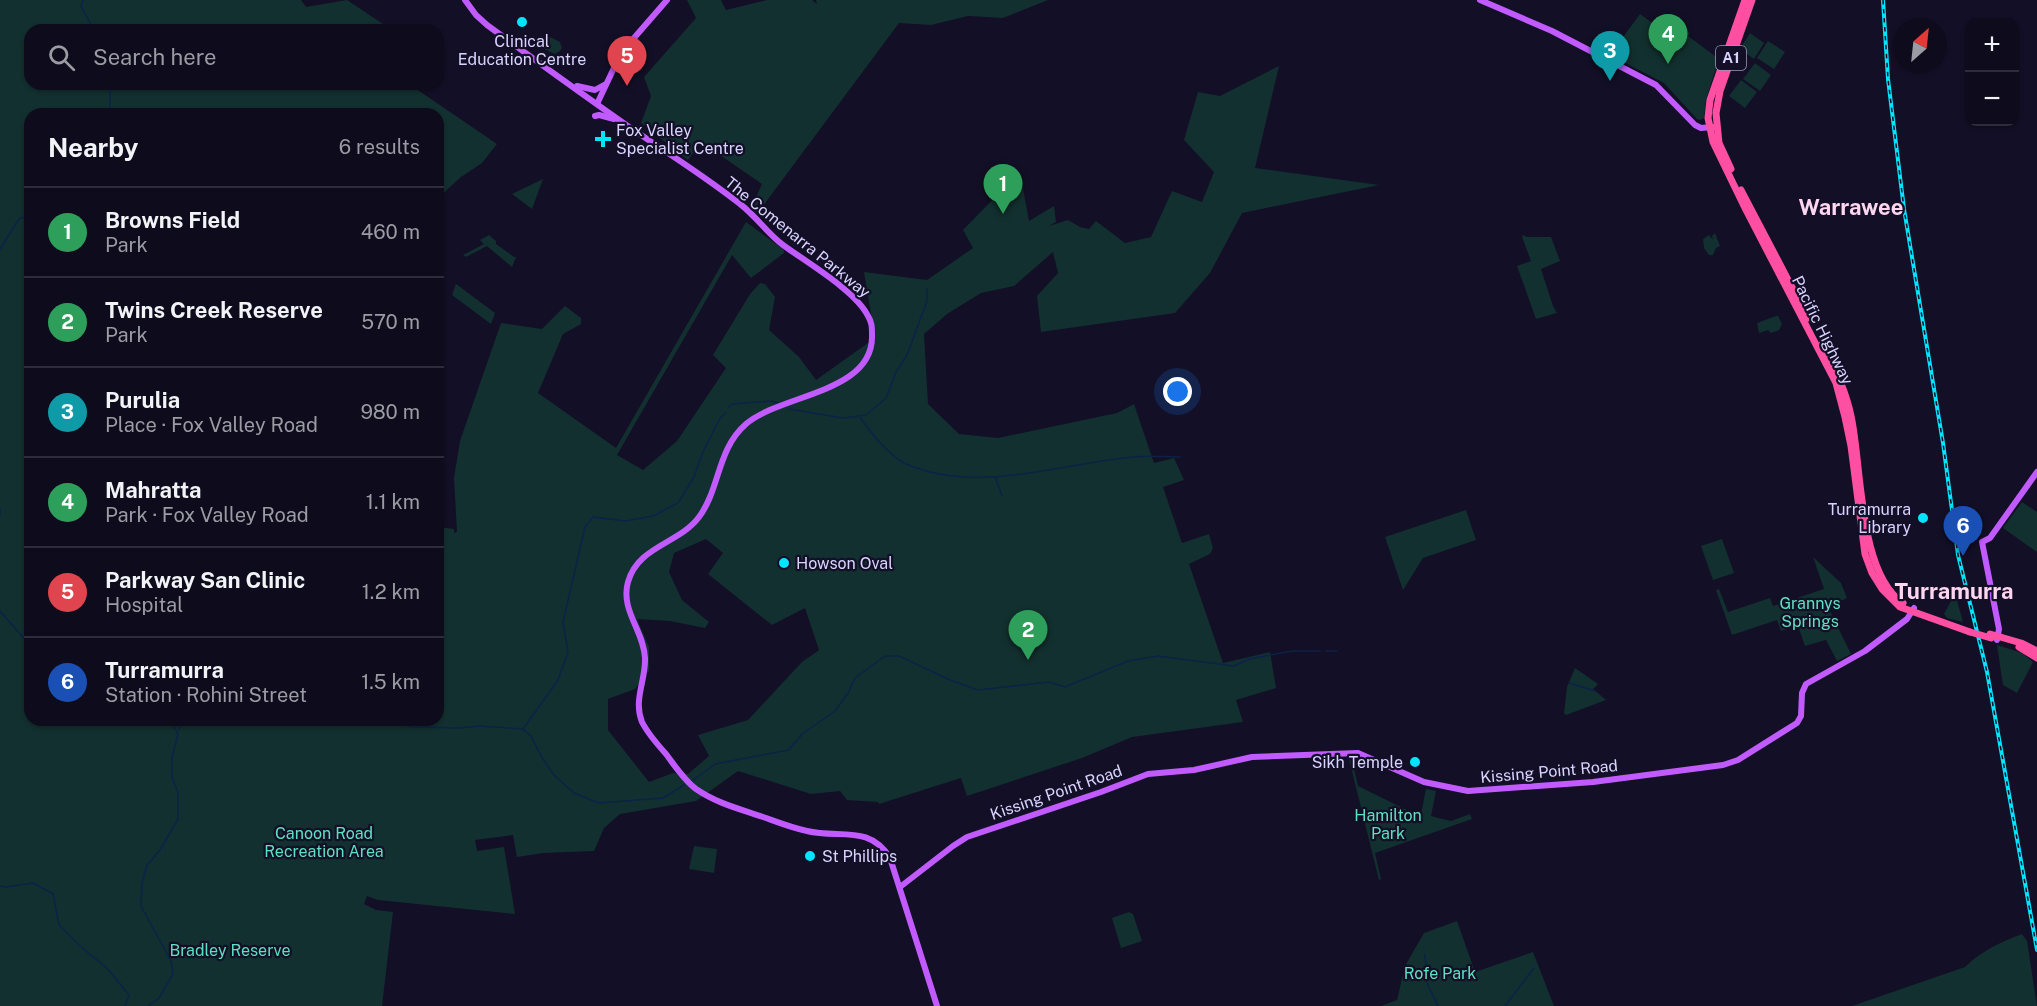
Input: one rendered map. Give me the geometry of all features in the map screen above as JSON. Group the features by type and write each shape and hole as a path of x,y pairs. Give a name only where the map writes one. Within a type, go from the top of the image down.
{"highway":[{"name":"Pacific Highway","path":"1745,0 1710,100 1717,151 1836,383 1851,446 1862,535 1868,564 1887,596 1897,605 1970,630 2021,643 2037,651"},
{"name":"Pacific Highway","path":"1713,127 1720,91 1752,0"},
{"name":"Pacific Highway","path":"1994,637 2026,650 2037,658"}],"main road":[{"name":"The Comenarra Parkway","path":"465,0 487,25 740,203 772,236 855,298 862,305 872,323 872,341 865,363 850,378 766,411 745,425 729,444 707,504 699,518 683,532 644,556 632,571 626,588 626,601 645,653 639,697 640,717 649,734 694,788 720,802 805,831 823,834 856,834 871,839 883,849 890,858 900,887 937,1006"},
{"path":"597,104 621,53 667,0"},
{"path":"1480,0 1552,32 1656,85 1695,125 1713,127"},
{"path":"567,82 590,90 598,90 604,85"},
{"path":"595,116 608,117 631,128"},
{"path":"1994,637 2000,629 1982,542 1990,538 2037,471"},
{"name":"Kissing Point Road","path":"900,887 967,837 1148,774 1194,770 1252,757 1358,753 1424,782 1468,791 1610,781 1731,763 1797,723 1801,716 1802,693 1810,681 1855,658 1903,622 1913,610"}],"green space":[{"path":"0,0 301,0 306,7 347,0 383,24 24,24 24,90 418,90 497,144 482,163 461,177 444,193 444,108 24,108 24,726 444,726 444,528 454,529 454,533 457,532 454,478 460,441 501,323 542,329 565,306 581,318 581,324 563,334 538,393 616,448 746,222 784,250 784,253 751,278 732,255 617,455 643,470 677,441 726,368 713,355 750,294 760,283 765,284 775,297 769,330 799,357 816,380 875,338 864,272 927,280 973,248 963,230 998,194 1008,180 1013,183 1021,178 1029,221 1054,206 1056,222 1049,226 1068,220 1089,229 1096,221 1125,243 1151,237 1172,191 1202,202 1214,172 1184,140 1198,92 1220,96 1279,66 1255,168 1379,185 1242,213 1210,273 1175,313 1041,332 1037,296 1058,273 1053,252 1014,286 981,293 947,314 924,334 928,404 959,434 998,438 1117,413 1134,404 1154,463 1174,458 1184,480 1163,487 1182,543 1209,534 1213,548 1210,554 1189,564 1223,663 1270,652 1276,688 1236,700 1243,722 1132,737 1082,758 967,796 961,778 879,804 878,802 847,800 840,791 811,794 738,771 696,801 620,814 604,828 594,851 543,853 517,857 513,835 475,840 477,851 504,847 515,914 378,900 367,896 364,904 376,910 393,912 382,1006 0,1006","holes":["706,539 723,553 708,574 772,625 805,608 819,650 802,662 748,720 698,735 709,756 688,774 673,773 649,782 608,730 608,699 635,689 649,671 649,647 637,619 670,621 705,628 709,622 682,600 669,572 674,553"]},
{"path":"687,0 721,0 726,10 767,0 812,0 817,4 816,0 1048,0 1003,18 968,16 931,25 899,23 760,210 750,203 754,202 762,184 701,142 688,160 641,123 651,96 644,77 696,18"},
{"path":"1640,14 1674,39 1683,27 1690,33 1688,36 1719,59 1706,99 1704,118 1697,119 1664,83 1610,55"},
{"path":"1750,33 1764,43 1754,59 1740,49"},
{"path":"543,36 560,42 562,48 560,51 555,54 542,48 539,41"},
{"path":"1768,41 1785,52 1774,69 1757,58"},
{"path":"1755,63 1771,75 1760,91 1743,79"},
{"path":"1741,80 1757,92 1745,108 1729,96"},
{"path":"543,179 532,209 512,194"},
{"path":"1715,233 1720,246 1716,248 1713,255 1709,255 1704,248 1703,239 1709,235 1713,240 1712,236"},
{"path":"489,235 496,241 496,244 516,257 512,267 487,246 466,257 463,255 484,244 480,240"},
{"path":"1523,235 1551,237 1560,261 1541,269 1557,313 1536,319 1517,266 1531,261"},
{"path":"456,284 495,313 491,324 452,295"},
{"path":"1776,316 1782,324 1779,330 1759,333 1757,323"},
{"path":"2022,502 2037,512 2037,552 2003,528"},
{"path":"1466,510 1476,540 1423,558 1403,590 1385,537"},
{"path":"1722,539 1734,573 1713,580 1701,546"},
{"name":"Grannys Springs","path":"1813,557 1841,583 1847,598 1828,607 1851,654 1837,661 1826,640 1805,646 1798,626 1781,631 1777,620 1732,635 1716,590 1719,589 1728,612 1770,598 1773,606 1824,589"},
{"path":"1956,597 1963,622 1947,618 1944,614"},
{"path":"1997,645 2022,653 2033,662 2017,693 2003,685"},
{"path":"1575,668 1598,684 1593,689 1606,700 1566,715 1564,713 1567,687"},
{"name":"Hamilton Park","path":"1349,759 1352,760 1358,786 1413,813 1421,814 1426,789 1436,791 1431,816 1451,821 1470,814 1472,819 1375,853 1381,879 1379,880"},
{"path":"694,846 717,849 714,873 689,869"},
{"path":"1129,912 1133,914 1142,941 1121,948 1112,918"},
{"name":"Rofe Park","path":"1457,921 1475,972 1533,952 1554,1006 1381,1006 1397,1000 1405,966 1424,933"},
{"path":"2022,934 2027,941 2037,1006 1852,1006 1965,967 1978,956"}],"waterway":[{"path":"83,0 81,6 91,24"},
{"path":"110,90 110,108"},
{"path":"0,249 19,219 24,217"},
{"path":"789,409 843,418 866,415 886,398 896,372 907,355 927,301 927,288"},
{"path":"729,407 732,404 771,401 779,403"},
{"path":"523,729 558,680 568,652 563,622 585,527 593,517 626,521 653,516 678,503 694,477 703,452 725,413"},
{"path":"860,417 880,442 904,463 932,472 960,477 1019,475 1140,456 1180,457"},
{"path":"995,477 1002,496"},
{"path":"0,509 0,515"},
{"path":"0,611 24,638"},
{"path":"692,781 715,764 789,750 802,734 835,711 855,678 885,656 899,656 950,680 978,690 1049,682 1065,687 1128,661 1158,656 1234,666 1249,659 1292,651 1320,651"},
{"path":"1326,651 1337,651"},
{"path":"1569,683 1595,691"},
{"path":"148,1006 159,998 173,974 171,961 141,906 142,883 147,865 160,850 178,819 178,792 172,778 172,758 178,734 173,726"},
{"path":"178,730 182,726"},
{"path":"409,726 460,728 479,726 523,729 531,736 554,775 574,793 599,803 663,798 684,785"},
{"path":"0,886 33,883 53,894 59,925 108,969 129,995 125,1006"},
{"path":"1425,954 1427,983 1438,1006"},
{"path":"1505,1006 1534,968"}],"railway":[{"path":"1883,0 1888,79 1904,209 1943,443 1958,555 1987,672 2037,950"}],"place":[{"name":"Clinical Education Centre","path":"522,22"},
{"name":"Mahratta","path":"1668,64"},
{"name":"Purulia","path":"1610,81"},
{"name":"Parkway San Clinic","path":"627,86"},
{"name":"Fox Valley Specialist Centre","path":"603,139"},
{"name":"Browns Field","path":"1003,214"},
{"name":"Turramurra Library","path":"1923,518"},
{"name":"Turramurra","path":"1963,556"},
{"name":"Howson Oval","path":"784,563"},
{"name":"Twins Creek Reserve","path":"1028,660"},
{"name":"Sikh Temple","path":"1415,762"},
{"name":"St Phillips","path":"810,856"}],"district":[{"name":"Warrawee","path":"1851,207"},
{"name":"Turramurra","path":"1954,591"}],"park label":[{"name":"Canoon Road Recreation Area","path":"324,842"},
{"name":"Bradley Reserve","path":"230,950"}]}
